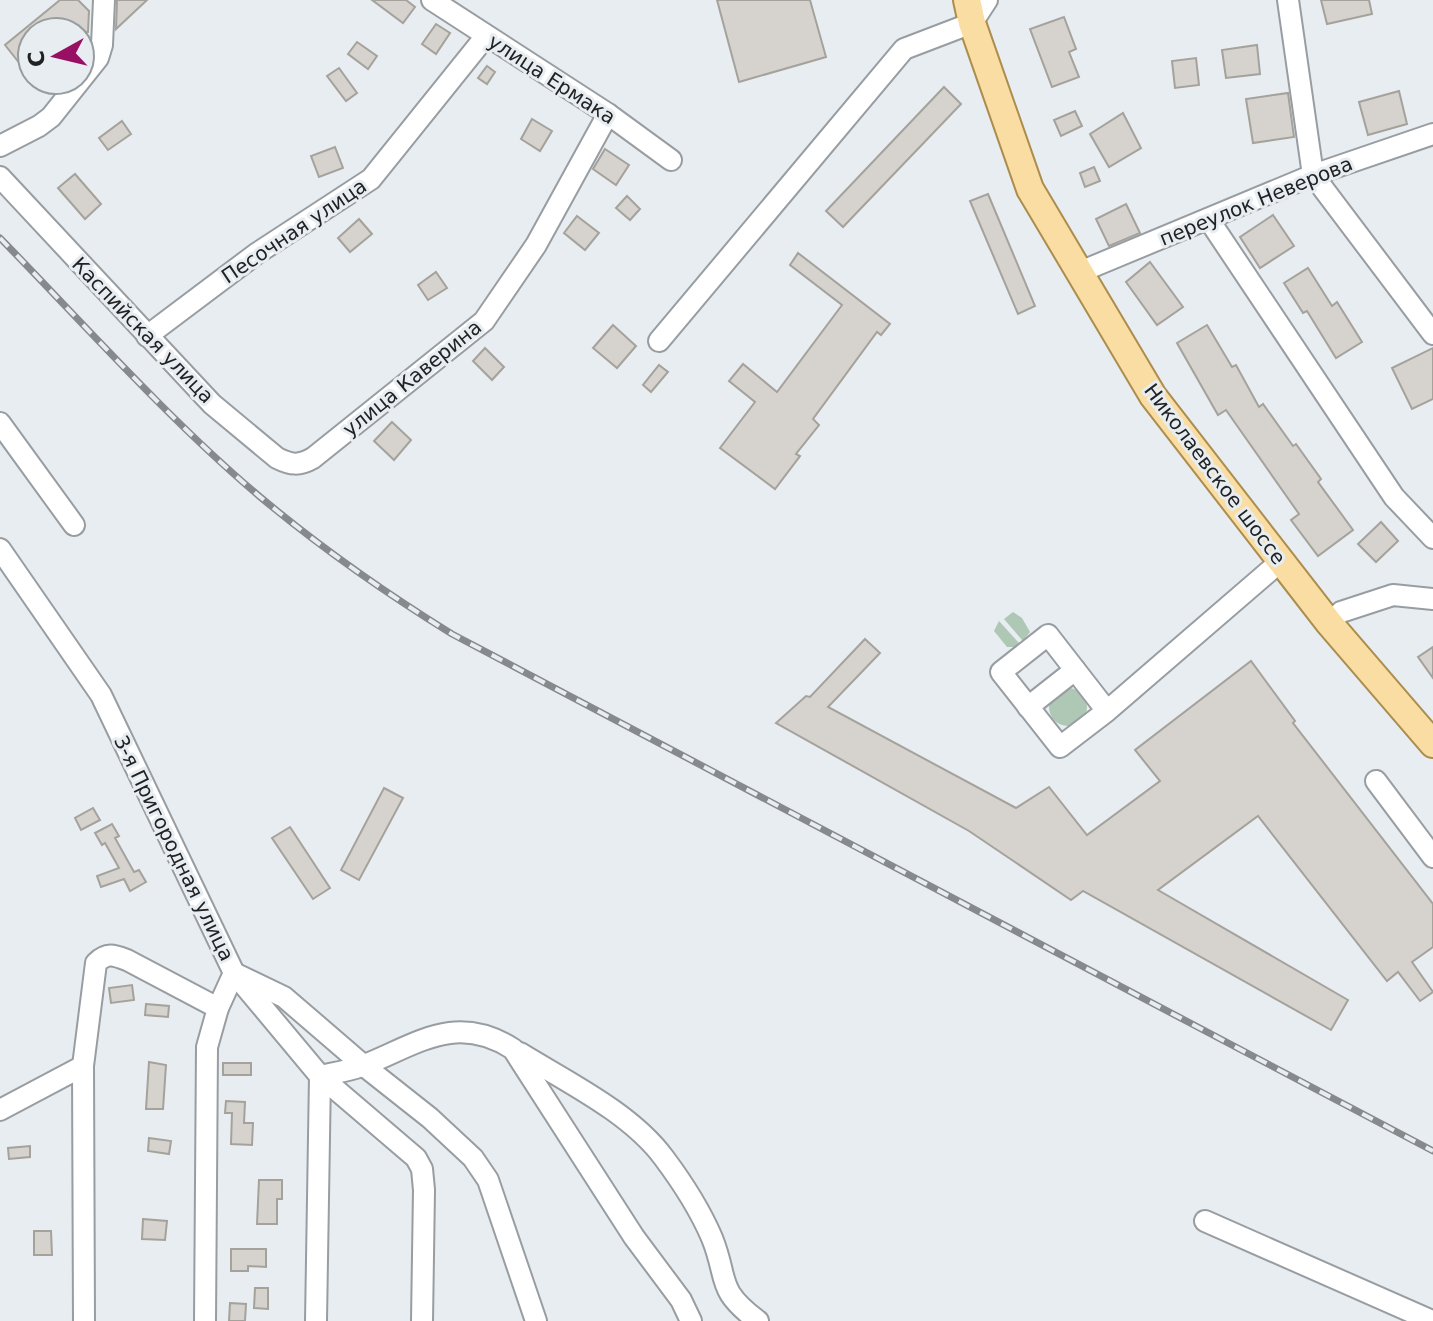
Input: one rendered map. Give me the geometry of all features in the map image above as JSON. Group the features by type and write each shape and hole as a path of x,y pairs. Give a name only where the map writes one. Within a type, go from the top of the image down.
{"main road":[{"name":"Николаевское шоссе","path":"970,12 1030,189 1153,396 1329,623 1433,744"}],"street":[{"path":"0,146 51,117 98,58 102,45 104,0"},
{"name":"улица Ермака","path":"432,0 608,114 671,160"},
{"path":"659,341 904,49 987,0"},
{"path":"1288,0 1313,175 1433,334"},
{"name":"Песочная улица","path":"147,336 256,254 371,179 486,36"},
{"name":"улица Каверина","path":"300,465 326,448 484,321 536,245 608,114"},
{"name":"переулок Неверова","path":"1080,272 1313,175 1433,134"},
{"name":"Каспийская улица","path":"0,177 212,404 277,458 300,465"},
{"path":"1209,220 1394,497 1433,538"},
{"path":"0,423 74,525"},
{"name":"3-я Пригородная улица","path":"0,549 101,695 234,973 218,1008 207,1047 205,1321"},
{"path":"1107,711 1048,635 1001,672 1060,747 1107,711 1281,561"},
{"path":"1329,623 1341,612 1393,595 1433,599"},
{"path":"1028,707 1075,670"},
{"path":"1376,781 1433,857"},
{"path":"84,1321 83,1066 96,963 104,956 114,955 218,1008"},
{"path":"234,973 284,997 430,1118 473,1158 488,1180 536,1321"},
{"path":"234,973 320,1076 409,1150 422,1169 422,1321"},
{"path":"320,1076 363,1065 430,1036 477,1033 502,1041 627,1121 664,1157 713,1240 724,1286 733,1299 758,1321"},
{"path":"513,1049 626,1225 681,1300 691,1321"},
{"path":"0,1110 83,1066"},
{"path":"316,1321 320,1076"},
{"path":"1205,1221 1432,1321"}],"green space":[{"path":"1013,612 1022,618 1030,632 1023,641 1004,619"},
{"path":"999,621 1019,643 1014,647 1007,647 994,631"},
{"path":"1068,688 1081,694 1087,707 1081,720 1068,726 1055,720 1049,707 1055,694"}],"building":[{"path":"60,0 78,0 89,11 89,16 40,16"},
{"path":"117,0 147,0 116,29"},
{"path":"372,0 406,0 415,7 403,23"},
{"path":"717,0 810,0 826,57 739,82"},
{"path":"1321,0 1369,0 1372,14 1327,24"},
{"path":"1064,17 1076,49 1069,52 1079,77 1052,87 1030,29"},
{"path":"436,24 450,33 436,54 422,44"},
{"path":"16,36 16,59 5,45"},
{"path":"357,42 377,56 368,69 348,54"},
{"path":"1257,45 1260,74 1226,78 1222,50"},
{"path":"1196,58 1199,85 1175,88 1172,61"},
{"path":"487,66 495,72 487,84 478,78"},
{"path":"339,68 357,93 346,101 327,76"},
{"path":"944,87 961,104 843,227 826,211"},
{"path":"1399,91 1407,124 1368,135 1359,102"},
{"path":"1288,93 1294,137 1253,143 1246,99"},
{"path":"1075,111 1082,126 1061,136 1054,120"},
{"path":"1123,113 1141,148 1109,167 1090,134"},
{"path":"532,119 552,131 540,151 521,139"},
{"path":"122,121 131,134 108,150 99,138"},
{"path":"335,147 343,168 319,177 311,156"},
{"path":"605,149 629,165 616,185 593,169"},
{"path":"1094,167 1100,181 1085,187 1080,173"},
{"path":"75,174 101,204 85,219 58,188"},
{"path":"988,194 1035,306 1018,314 970,201"},
{"path":"627,196 640,209 630,220 616,208"},
{"path":"1126,204 1140,233 1109,246 1096,219"},
{"path":"1273,215 1294,246 1260,268 1240,237"},
{"path":"577,216 599,233 585,250 564,233"},
{"path":"359,219 372,234 350,252 338,238"},
{"path":"798,253 890,324 881,335 877,332 813,419 819,425 796,454 800,456 775,489 720,448 755,402 729,381 743,364 777,392 842,305 790,265"},
{"path":"1150,262 1183,307 1157,325 1126,282"},
{"path":"1308,268 1332,306 1337,302 1362,342 1336,358 1307,311 1303,313 1284,283"},
{"path":"436,272 447,288 428,300 418,285"},
{"path":"613,325 636,346 617,368 593,348"},
{"path":"1207,325 1232,367 1236,365 1259,407 1263,404 1293,446 1296,444 1321,479 1318,482 1353,530 1318,556 1291,520 1299,514 1226,410 1218,415 1177,343"},
{"path":"485,348 504,367 492,380 473,361"},
{"path":"1433,348 1433,399 1412,409 1392,368"},
{"path":"659,365 668,372 651,392 643,385"},
{"path":"392,422 411,440 394,460 374,441"},
{"path":"1381,522 1398,541 1376,562 1358,544"},
{"path":"865,639 880,653 828,707 1016,808 1049,787 1087,835 1160,781 1135,750 1251,661 1295,721 1293,723 1433,904 1433,947 1412,962 1433,992 1420,1001 1398,972 1387,981 1258,816 1158,890 1348,1000 1331,1030 1083,891 1071,900 969,831 776,723 806,696 810,697"},
{"path":"1433,647 1433,678 1418,657"},
{"path":"384,788 403,798 359,880 341,870"},
{"path":"93,808 100,820 81,830 75,818"},
{"path":"112,824 119,836 115,838 134,872 139,870 146,882 130,891 124,879 101,887 97,876 119,868 105,843 102,845 95,833"},
{"path":"290,827 330,888 313,899 272,838"},
{"path":"132,985 134,1000 111,1003 109,988"},
{"path":"146,1004 169,1006 168,1017 145,1015"},
{"path":"149,1062 166,1065 163,1109 146,1109"},
{"path":"223,1063 251,1063 251,1075 223,1075"},
{"path":"226,1101 245,1102 244,1123 253,1123 252,1145 231,1144 232,1113 225,1113"},
{"path":"149,1138 171,1141 169,1154 148,1151"},
{"path":"30,1146 30,1157 9,1159 8,1148"},
{"path":"259,1180 282,1180 282,1199 277,1199 277,1224 257,1224"},
{"path":"143,1219 167,1221 165,1240 142,1239"},
{"path":"34,1231 51,1231 52,1255 34,1255"},
{"path":"231,1249 266,1249 266,1267 248,1266 248,1271 231,1271"},
{"path":"255,1288 268,1288 268,1309 254,1308"},
{"path":"230,1303 246,1304 245,1321 229,1321"}],"railway":[{"path":"0,238 159,403 259,496 329,551 452,634 1433,1151"}]}
